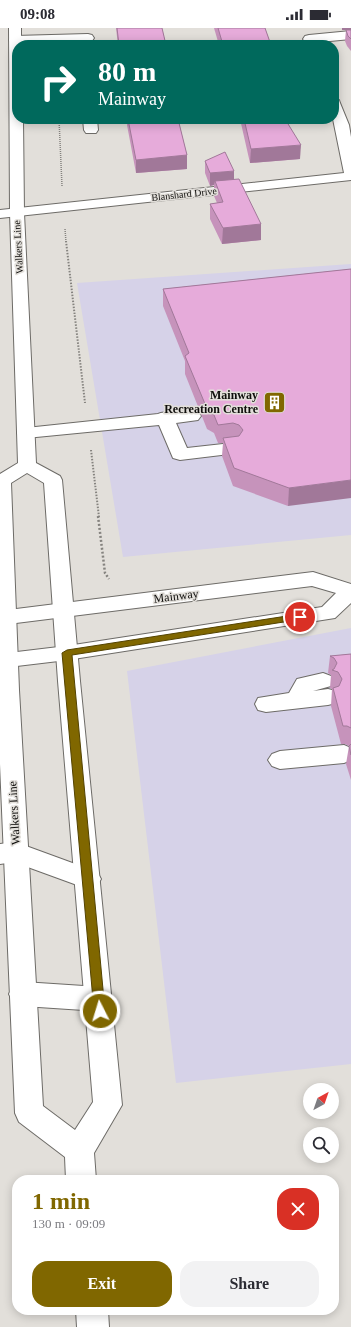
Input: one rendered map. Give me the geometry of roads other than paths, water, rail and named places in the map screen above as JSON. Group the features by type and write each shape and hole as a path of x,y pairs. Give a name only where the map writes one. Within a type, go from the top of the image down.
{"main road":[{"path":"15,34 88,37"},
{"path":"308,37 351,35"},
{"name":"Blanshard Drive","path":"0,214 351,175 347,125 339,111"},
{"name":"Walkers Line","path":"16,124 17,213 23,356 23,406 27,465 1,481 3,660 8,853 23,994 29,1113 79,1150"},
{"path":"26,433 165,417 192,416"},
{"path":"165,417 180,454 232,449"},
{"path":"27,465 54,480 63,610 108,1105 79,1150 81,1175"},
{"name":"Mainway","path":"3,617 313,579 351,591 328,613 67,653 3,660"},
{"path":"266,704 297,701 326,689"},
{"path":"280,760 344,754"},
{"path":"8,853 88,879"},
{"path":"23,994 99,999"},
{"path":"92,1315 93,1327"}],"place":[{"name":"Mainway Recreation Centre","path":"274,402"}]}
